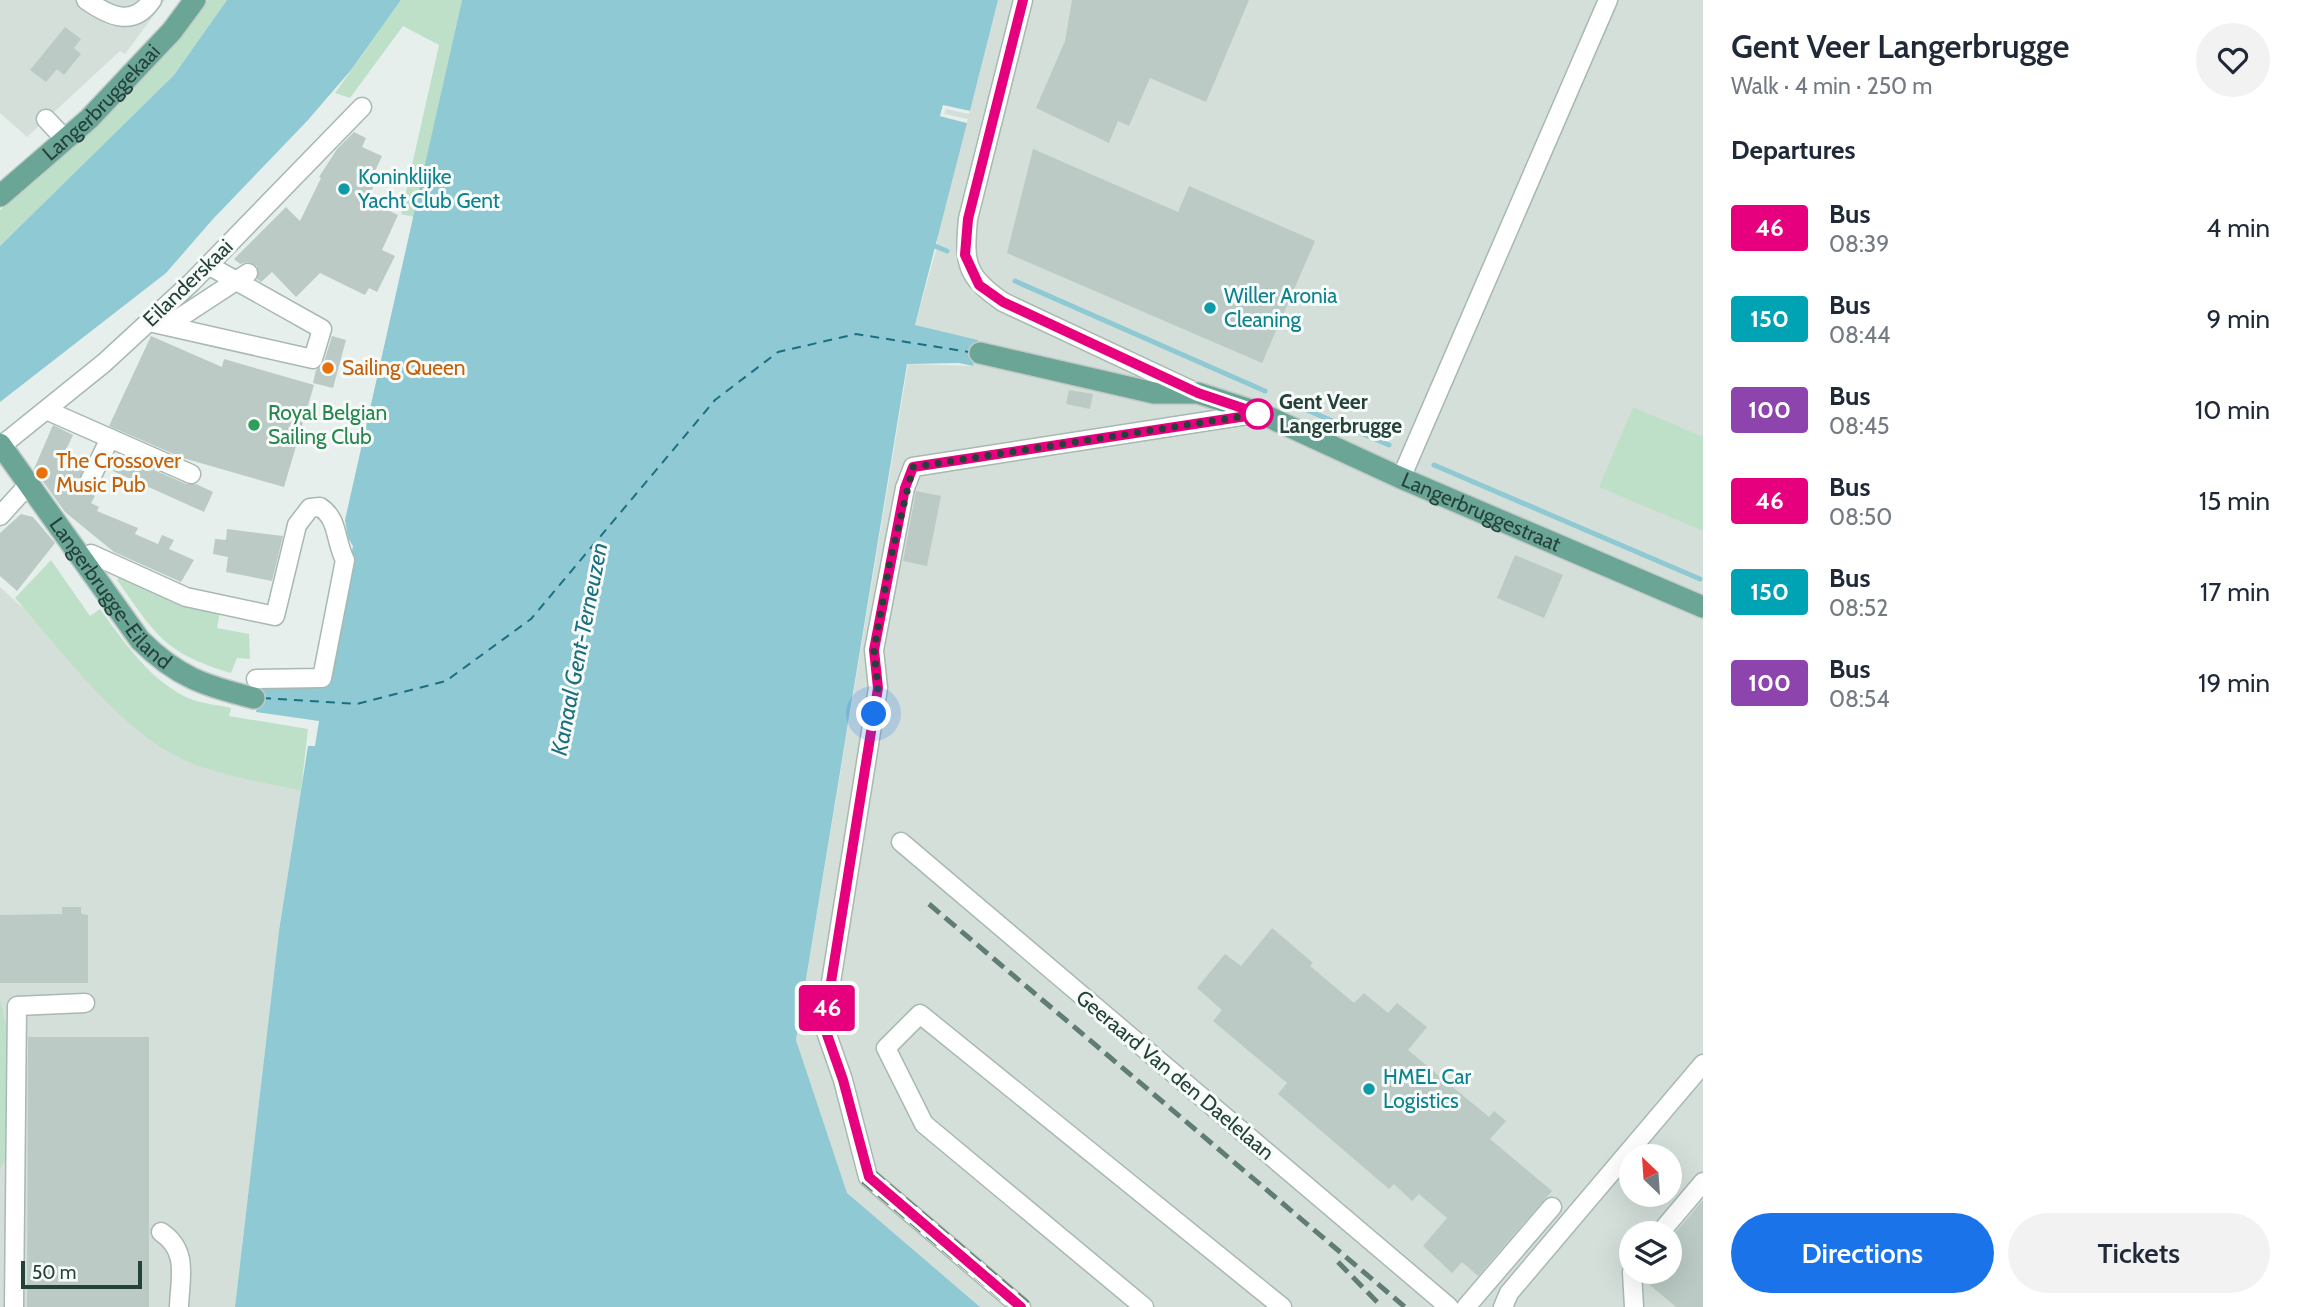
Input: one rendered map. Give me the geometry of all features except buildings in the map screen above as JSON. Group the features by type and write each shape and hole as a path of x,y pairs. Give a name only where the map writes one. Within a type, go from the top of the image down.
{"main road":[{"name":"Langerbruggekaai","path":"0,196 66,140 138,68 195,0"},
{"path":"979,353 1154,393 1198,393"},
{"name":"Langerbruggestraat","path":"1198,393 1260,414 1401,478 1703,607"},
{"name":"Langerbrugge-Eiland","path":"1,445 141,640 160,660 187,678 255,688"}],"street":[{"path":"86,0 108,16 128,18 145,10 152,0"},
{"name":"Langerbruggestraat","path":"1023,0 968,219 965,255 979,285 1003,302 1198,393"},
{"path":"1401,478 1608,0"},
{"name":"Eilanderskaai","path":"1,445 149,322 362,107"},
{"path":"46,119 66,140"},
{"path":"149,322 313,359 322,329 243,278 208,265"},
{"path":"167,326 243,278"},
{"path":"46,410 191,474"},
{"path":"1021,1307 869,1177 843,1080 824,1026 878,688 874,650 905,488 913,467 1260,414"},
{"path":"90,480 110,438"},
{"path":"0,516 28,485"},
{"path":"83,560 91,554 186,597 275,616 297,525 310,509 320,507 327,512 336,530 337,546 345,561 322,678 255,688"},
{"name":"Geeraard Van den Daelelaan","path":"901,842 1449,1307"},
{"path":"14,1307 17,1006 85,1003"},
{"path":"1144,1307 924,1124 886,1048 920,1014 1282,1307"},
{"path":"1503,1307 1509,1293 1703,1064"},
{"path":"1670,1221 1703,1182"},
{"path":"1466,1307 1552,1208"},
{"path":"162,1232 175,1242 181,1260 179,1307"},
{"path":"1633,1284 1634,1307"}],"shaded area":[{"path":"0,0 165,0 125,54 120,51 27,137 0,113"},
{"path":"998,0 1703,0 1703,1307 980,1307 847,1194 796,1040 908,364 972,366 977,346 977,340 915,325 937,247 940,116 943,105 970,111"},
{"path":"0,587 195,764 301,791 279,931 235,1307 0,1307"}],"green space":[{"path":"208,0 227,0 174,75 0,246 0,210 96,127 181,38"},
{"path":"401,0 462,0 414,217 401,214 439,45 403,26 350,98 335,93"},
{"path":"1633,407 1703,437 1703,531 1599,487"},
{"path":"51,560 90,616 100,609 140,661 178,693 193,700 231,708 229,716 308,729 301,791 196,765 144,735 120,715 15,598"},
{"path":"121,575 220,612 217,628 249,634 250,659 237,658 231,673 208,666 176,649 164,640 142,615 117,580"},
{"path":"0,997 7,1031 10,1154 0,1169"}],"water":[{"path":"227,0 401,0 351,70 308,120 213,219 166,273 0,402 0,246 174,75"},
{"name":"Kanaal Gent-Terneuzen","path":"462,0 998,0 970,111 943,106 940,116 967,123 915,325 978,340 973,366 959,363 907,364 796,1040 847,1193 980,1307 235,1307 279,931 308,746 315,746 319,721 256,712 262,687 326,681 353,546 348,538 345,520"}],"pier":[{"path":"943,105 970,111 969,114 946,109 944,114 968,119 967,123 940,116"}],"waterway":[{"path":"930,244 947,251"},
{"path":"1015,281 1265,391"},
{"path":"1288,402 1389,445"},
{"path":"1434,465 1700,579"}],"ferry route":[{"path":"262,698 357,704 446,681 531,619 715,400 778,352 856,334 969,352"}],"railway":[{"path":"929,904 1405,1307"},
{"path":"873,1172 1032,1307"},
{"path":"863,1181 1012,1307"},
{"path":"1338,1262 1382,1307"}],"bus line":[{"name":"46","path":"1021,1307 869,1177 843,1080 824,1026 878,688 874,650 905,488 913,467 1260,414 1198,393 1028,315 979,285 965,255 968,219 1023,0"}],"place":[{"name":"Koninklijke Yacht Club Gent","path":"344,189"},
{"name":"Willer Aronia Cleaning","path":"1210,308"},
{"name":"Sailing Queen","path":"328,368"},
{"name":"Gent Veer Langerbrugge","path":"1258,414"},
{"name":"Royal Belgian Sailing Club","path":"254,425"},
{"name":"The Crossover Music Pub","path":"42,473"},
{"name":"HMEL Car Logistics","path":"1369,1089"}],"route":[{"path":"874,714 878,688 874,650 905,488 913,467 1258,414"}]}
